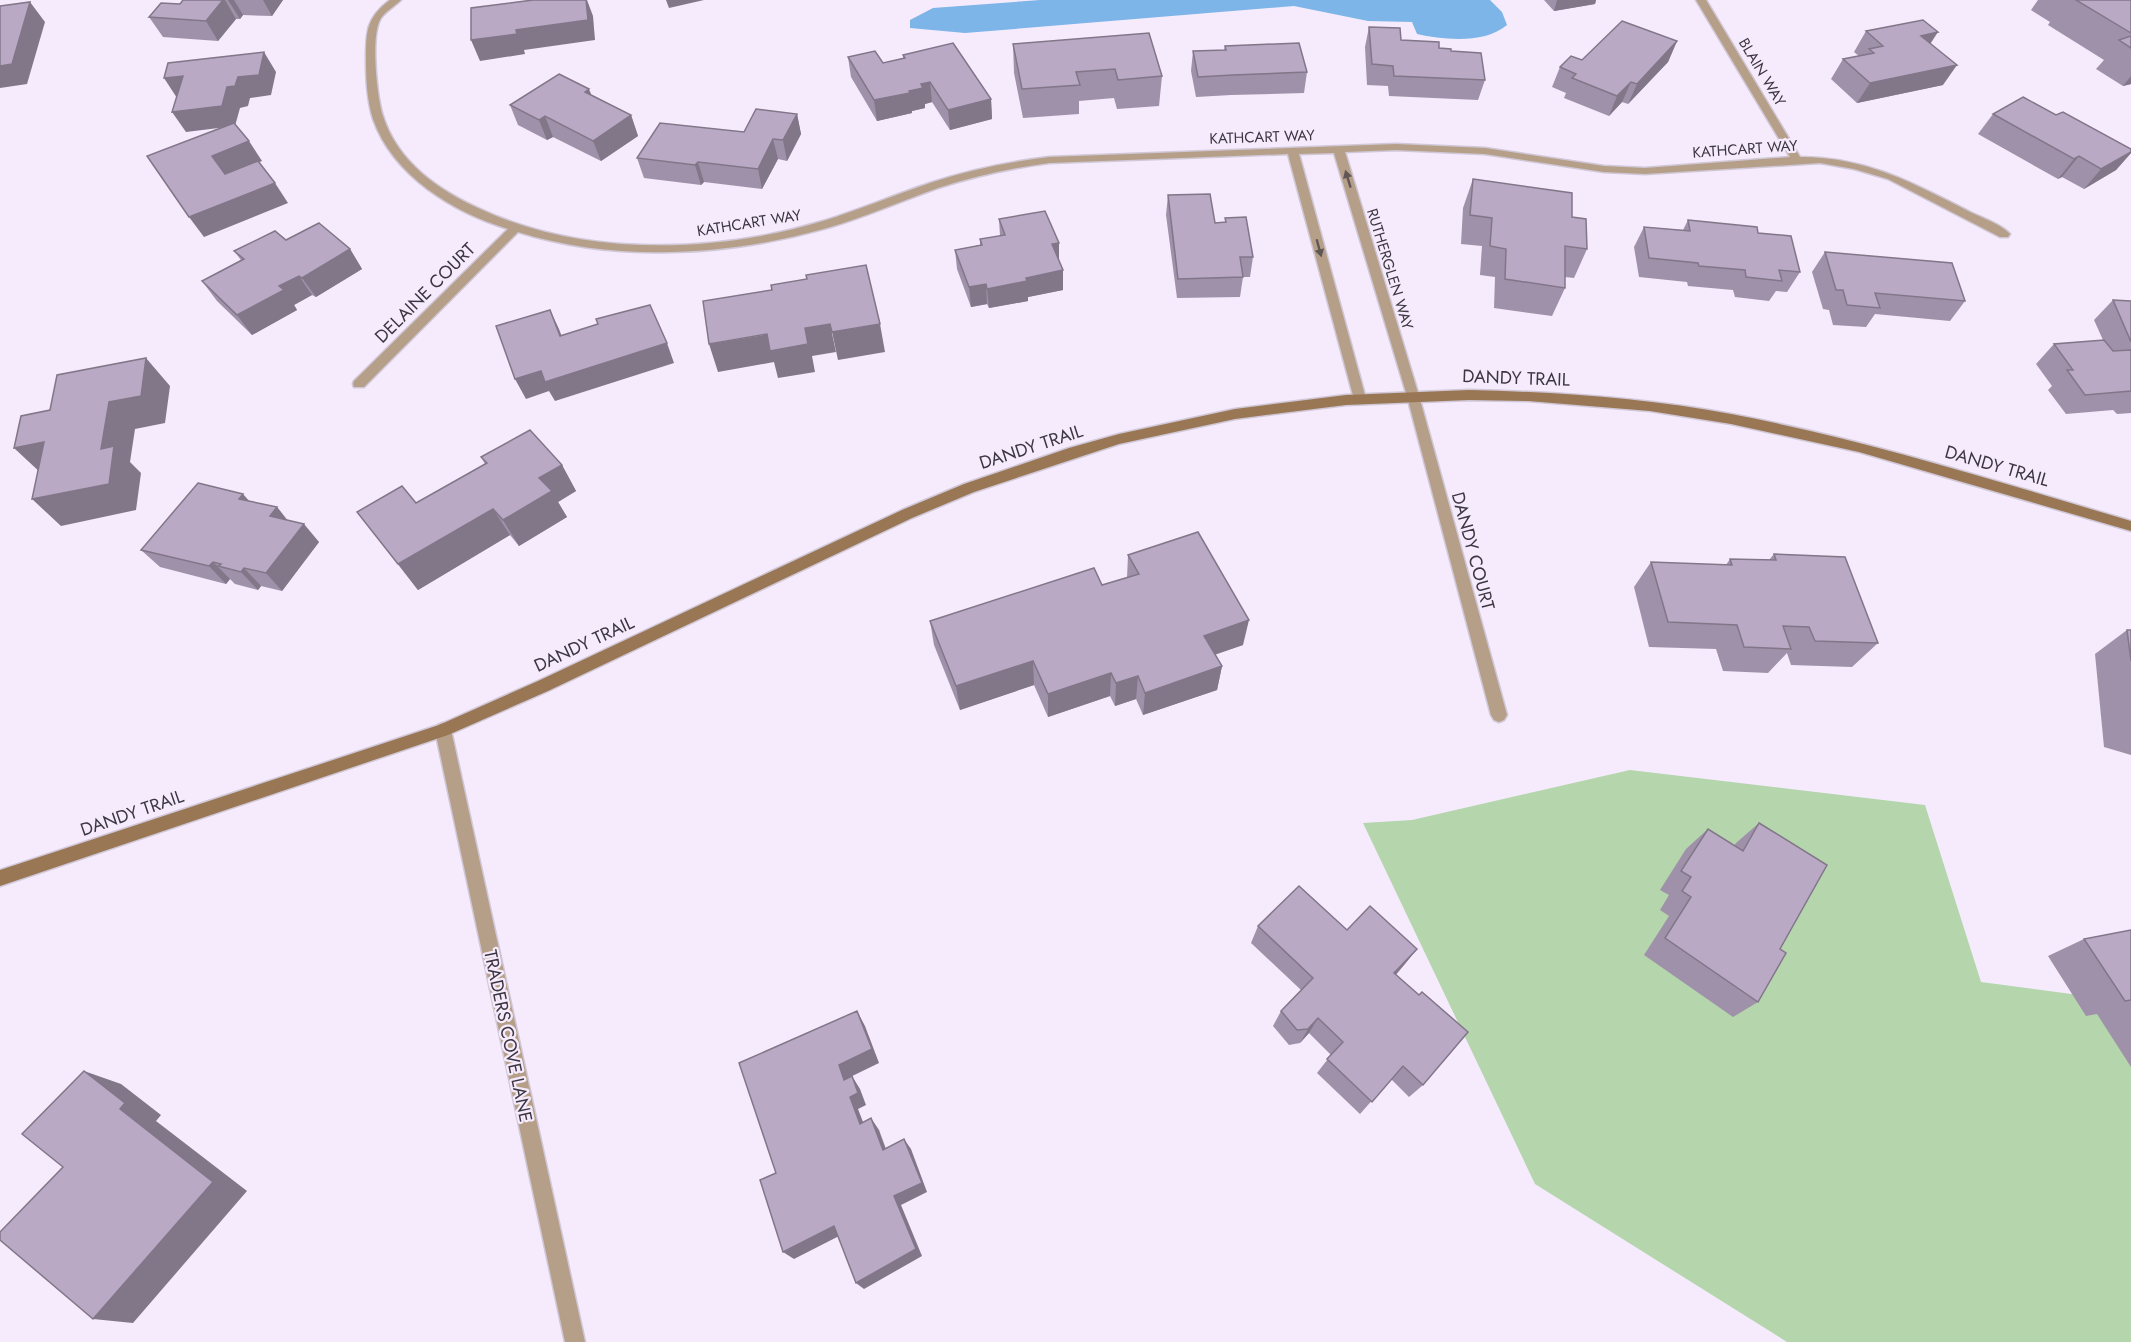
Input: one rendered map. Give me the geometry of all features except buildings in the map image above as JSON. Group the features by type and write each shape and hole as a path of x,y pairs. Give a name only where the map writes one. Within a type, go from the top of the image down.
{"street":[{"name":"BLAIN WAY","path":"1701,0 1797,160"},
{"name":"KATHCART WAY","path":"394,1 382,10 374,22 372,97 379,123 398,157 430,188 488,219 546,236 612,246 665,248 720,244 808,229 950,180 1020,164 1065,159 1396,147 1447,147 1604,169 1645,171 1797,160 1832,161 1892,177 2004,234"},
{"name":"RUTHERGLEN WAY","path":"1339,150 1413,396"},
{"path":"1293,151 1360,399"},
{"name":"DELAINE COURT","path":"359,384 516,228"},
{"name":"DANDY TRAIL","path":"0,879 443,730 543,686 907,514 1003,475 1074,452 1167,428 1280,407 1413,396 1528,396 1650,406 1731,419 1881,452 2131,526"},
{"name":"DANDY COURT","path":"1413,396 1499,715"},
{"name":"TRADERS COVE LANE","path":"443,730 575,1342"}],"green space":[{"path":"1630,770 1925,805 1981,982 2131,1002 2131,1342 1787,1342 1535,1184 1363,823 1412,820"}],"water":[{"path":"1040,0 1490,0 1502,12 1507,25 1498,31 1476,38 1439,38 1417,34 1412,22 1368,21 1294,6 965,33 910,28 910,20 933,8"}]}
